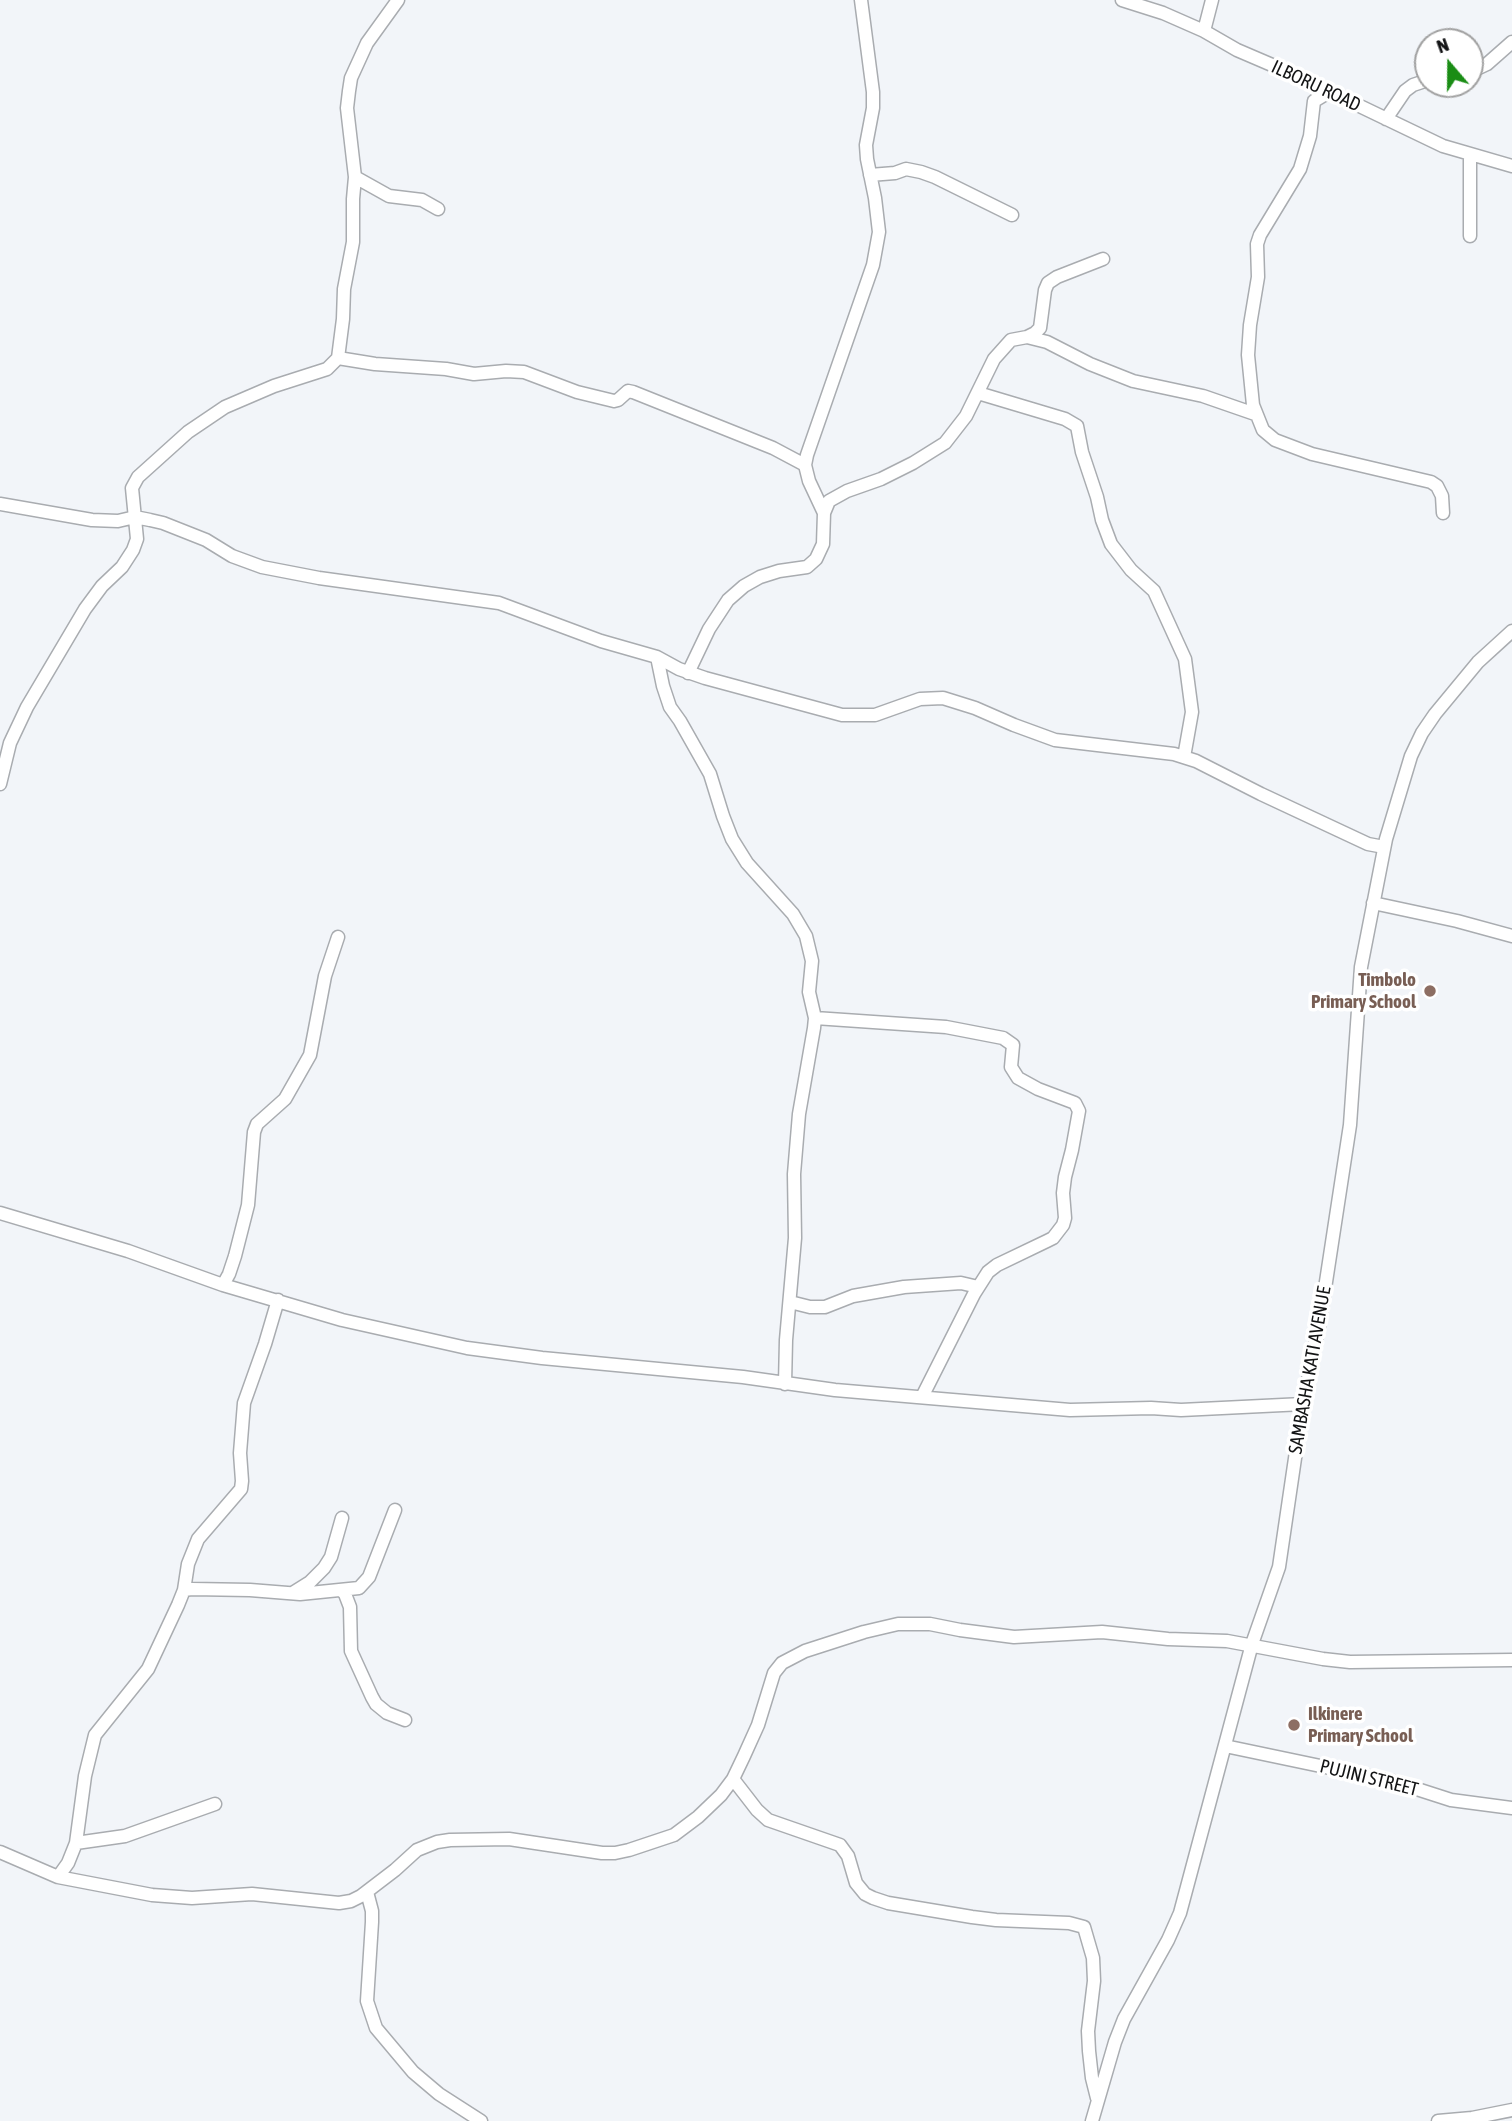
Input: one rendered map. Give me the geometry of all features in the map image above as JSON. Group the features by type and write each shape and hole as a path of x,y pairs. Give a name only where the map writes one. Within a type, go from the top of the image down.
{"street":[{"path":"0,784 10,743 27,707 85,609 102,586 122,567 133,550 136,539 134,483 147,467 200,423 225,407 242,398 327,369 338,358 344,289 352,255 352,199 355,177 347,108 351,78 367,43 397,0"},
{"path":"824,513 809,481 805,465 811,440 878,248 879,232 866,145 873,92 860,0"},
{"name":"ILBORU ROAD","path":"1122,0 1163,13 1204,31 1237,50 1443,146 1512,166"},
{"path":"1204,31 1212,0"},
{"path":"1484,66 1512,43"},
{"path":"1386,119 1405,91 1414,85"},
{"path":"1329,92 1314,101 1310,136 1303,160 1260,234 1257,244 1258,276 1248,355 1250,391 1255,414 1263,430 1275,440 1312,454 1431,482 1437,486 1441,496 1443,513"},
{"path":"1470,155 1470,236"},
{"path":"870,175 895,173 906,169 921,172 1012,215"},
{"path":"355,177 389,196 422,200 438,209"},
{"path":"688,673 709,629 727,600 760,577 807,567 816,559 823,544 824,513 829,501 913,463 945,443 966,416 994,359 1003,348 1011,340 1027,337 1040,328 1048,283 1103,259"},
{"path":"1027,337 1047,342 1090,364 1133,381 1203,396 1255,414"},
{"path":"338,358 474,374 524,372 577,392 614,401 628,391 633,392 773,448 805,465"},
{"path":"978,393 1049,414 1077,426 1082,452 1111,544 1131,570 1154,591 1185,659 1192,712 1184,757"},
{"path":"0,504 92,520 118,521 135,517 163,523 206,540 232,556 262,567 319,578 499,603 601,641 657,657 688,673 852,716 874,715 920,699 943,698 1055,740 1133,748 1184,757 1368,844 1384,847"},
{"name":"SAMBASHA KATI AVENUE","path":"1092,2121 1124,2019 1180,1913 1252,1644 1279,1567 1303,1404 1320,1321 1350,1125 1358,992 1384,847 1411,756 1422,733 1478,662 1512,631"},
{"path":"657,657 670,707 710,774 733,839 747,863 793,914 806,936 812,961 809,992 815,1018 799,1114 794,1174 795,1238 785,1384"},
{"path":"1373,903 1457,920 1512,936"},
{"path":"223,1284 235,1256 248,1205 254,1132 257,1124 285,1099 310,1055 325,976 338,937"},
{"path":"815,1018 946,1027 1003,1038 1013,1045 1011,1067 1018,1078 1077,1106 1079,1111 1065,1177 1063,1226 1053,1238 988,1272 922,1397"},
{"path":"0,1213 342,1320 467,1348 785,1384 1070,1410 1181,1410 1303,1404"},
{"path":"790,1302 810,1307 825,1307 847,1297 904,1287 961,1283 978,1287"},
{"path":"58,1877 68,1863 76,1843 85,1776 95,1735 148,1670 184,1590 188,1564 198,1539 241,1489 240,1453 244,1403 278,1300"},
{"path":"184,1590 250,1590 291,1594 359,1588 369,1577 395,1510"},
{"path":"291,1594 310,1583 324,1569 331,1557 342,1518"},
{"path":"342,1591 350,1607 351,1651 372,1697 387,1713 405,1720"},
{"path":"0,1852 58,1877 152,1895 192,1898 252,1894 339,1903 351,1901 367,1892 417,1850 437,1842 509,1839 591,1852 615,1853 674,1835 721,1795 733,1779 758,1725 774,1673 782,1663 805,1651 880,1627 898,1624 929,1624 1014,1636 1102,1632 1252,1644 1350,1662 1512,1660"},
{"name":"PUJINI STREET","path":"1225,1746 1392,1781 1451,1800 1512,1808"},
{"path":"733,1779 768,1820 840,1844 848,1856 856,1883 865,1894 873,1898 972,1917 1069,1923 1084,1927 1093,1958 1094,1981 1089,2041 1092,2078 1098,2100"},
{"path":"76,1843 125,1836 215,1804"},
{"path":"367,1892 372,1911 368,2001 376,2028 413,2072 439,2094 481,2121"},
{"path":"1438,2121 1512,2110"}],"place":[{"name":"Timbolo Primary School","path":"1430,991"},
{"name":"Ilkinere Primary School","path":"1294,1725"}]}
